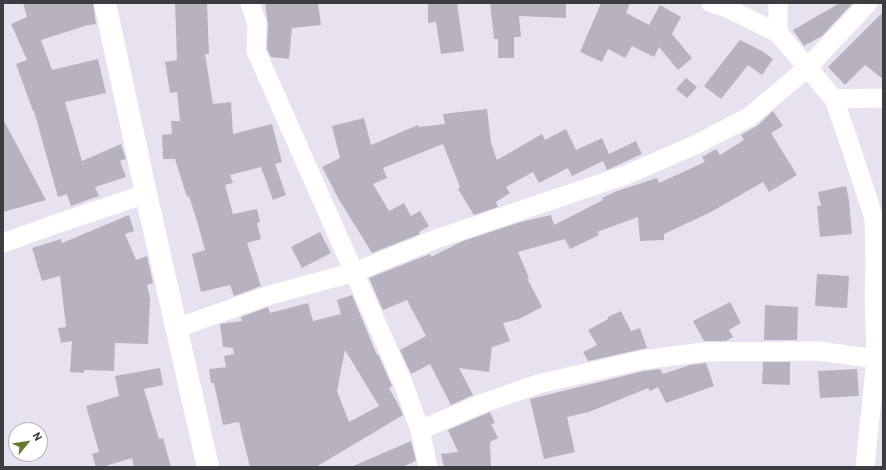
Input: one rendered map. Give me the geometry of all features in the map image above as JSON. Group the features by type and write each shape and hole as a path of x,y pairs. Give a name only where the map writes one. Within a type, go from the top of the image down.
{"street":[{"path":"105,3 146,194 178,328 208,467"},
{"path":"250,3 257,24 256,51 403,383 420,430 428,467"},
{"path":"711,3 727,8 778,33 834,99 874,218 876,262 874,296 876,359 865,467"},
{"path":"778,3 778,33"},
{"path":"178,328 270,295 355,272 436,239 626,175 697,144 749,117 807,68 868,3"},
{"path":"834,99 883,98"},
{"path":"3,244 56,224 146,194"},
{"path":"420,430 481,404 538,384 642,360 704,352 819,351 876,359"}],"building":[{"path":"23,3 93,3 96,24 88,25 41,40 52,70 98,59 106,93 65,102 82,161 121,144 126,159 120,161 126,177 95,187 99,196 71,206 67,194 58,197 34,111 16,64 27,60 11,24 27,17"},
{"path":"175,3 207,3 209,54 205,54 213,104 231,102 233,134 272,124 282,162 275,164 286,195 273,200 261,167 230,175 233,183 225,185 233,214 257,209 260,222 257,223 261,239 247,243 261,286 234,296 230,285 201,292 192,254 205,250 197,221 189,196 187,197 175,159 163,159 162,135 172,134 171,121 180,121 177,92 170,93 165,62 177,60"},
{"path":"265,3 318,3 321,25 292,28 289,59 271,57 267,49 268,24"},
{"path":"428,3 457,3 464,51 441,54 436,22 428,23"},
{"path":"490,3 566,3 566,18 519,16 521,37 514,37 514,58 498,58 498,39 494,39"},
{"path":"601,3 630,3 626,13 649,25 660,5 681,17 672,34 692,58 678,70 659,47 654,57 632,46 625,58 608,49 602,62 580,52"},
{"path":"840,3 853,3 822,36 804,46 793,30"},
{"path":"883,12 883,79 865,65 845,85 828,67"},
{"path":"740,40 762,51 773,59 762,75 748,65 721,99 704,86"},
{"path":"686,78 697,87 687,98 676,89"},
{"path":"487,109 491,143 497,160 542,134 545,140 566,129 576,150 602,138 609,154 636,141 642,154 607,170 603,161 572,176 568,168 539,183 533,172 506,187 510,193 496,202 498,207 474,215 458,189 460,187 443,144 383,168 387,178 373,184 389,211 404,203 411,216 420,211 429,226 419,232 420,234 372,253 338,198 322,167 340,158 332,126 364,118 371,145 418,125 419,127 445,124 443,114"},
{"path":"773,111 783,126 771,133 797,175 769,192 763,182 711,212 664,234 664,240 640,241 638,217 597,232 599,235 570,249 565,239 518,252 529,278 527,278 542,307 519,319 503,323 510,341 492,347 489,372 459,368 473,395 451,405 430,364 411,374 400,350 426,336 407,300 383,310 369,278 430,254 431,257 463,241 521,222 551,215 554,225 603,200 602,198 617,191 657,178 659,183 705,162 702,157 716,149 720,155 744,140 741,135 757,126"},
{"path":"3,119 46,200 3,212"},
{"path":"846,186 849,200 852,234 820,237 817,206 821,206 818,192"},
{"path":"129,215 134,231 125,234 136,260 147,256 153,283 147,285 150,298 148,344 115,343 114,371 84,370 84,373 70,372 72,341 61,343 58,328 66,327 60,276 42,281 32,248 61,239 62,243"},
{"path":"320,232 331,253 302,268 291,247"},
{"path":"817,274 849,276 847,308 815,306"},
{"path":"352,295 377,355 378,354 392,386 389,388 403,415 316,467 250,467 239,422 223,425 214,383 211,383 209,369 226,367 224,356 234,354 233,348 223,347 220,324 242,321 241,317 268,307 270,313 308,303 313,321 341,314 337,300","holes":["345,350 379,406 349,422 337,391"]},
{"path":"730,302 741,323 729,330 733,337 726,341 704,341 693,321"},
{"path":"765,305 798,307 797,340 764,340"},
{"path":"621,311 631,331 640,328 647,348 588,361 583,352 597,345 588,330 608,319 608,317"},
{"path":"763,362 790,362 790,385 762,384"},
{"path":"706,363 714,386 666,403 658,387 650,391 648,388 589,412 567,417 575,452 544,459 530,399 644,371 660,369 663,374 690,365"},
{"path":"160,368 163,385 144,389 159,439 163,438 171,467 134,467 132,458 102,467 96,467 92,454 99,452 86,406 119,396 115,376"},
{"path":"857,369 859,396 820,398 818,371"},
{"path":"490,412 495,423 491,424 498,438 490,442 491,467 444,467 441,454 458,452 448,430"},
{"path":"411,441 416,461 402,467 351,467"}]}
